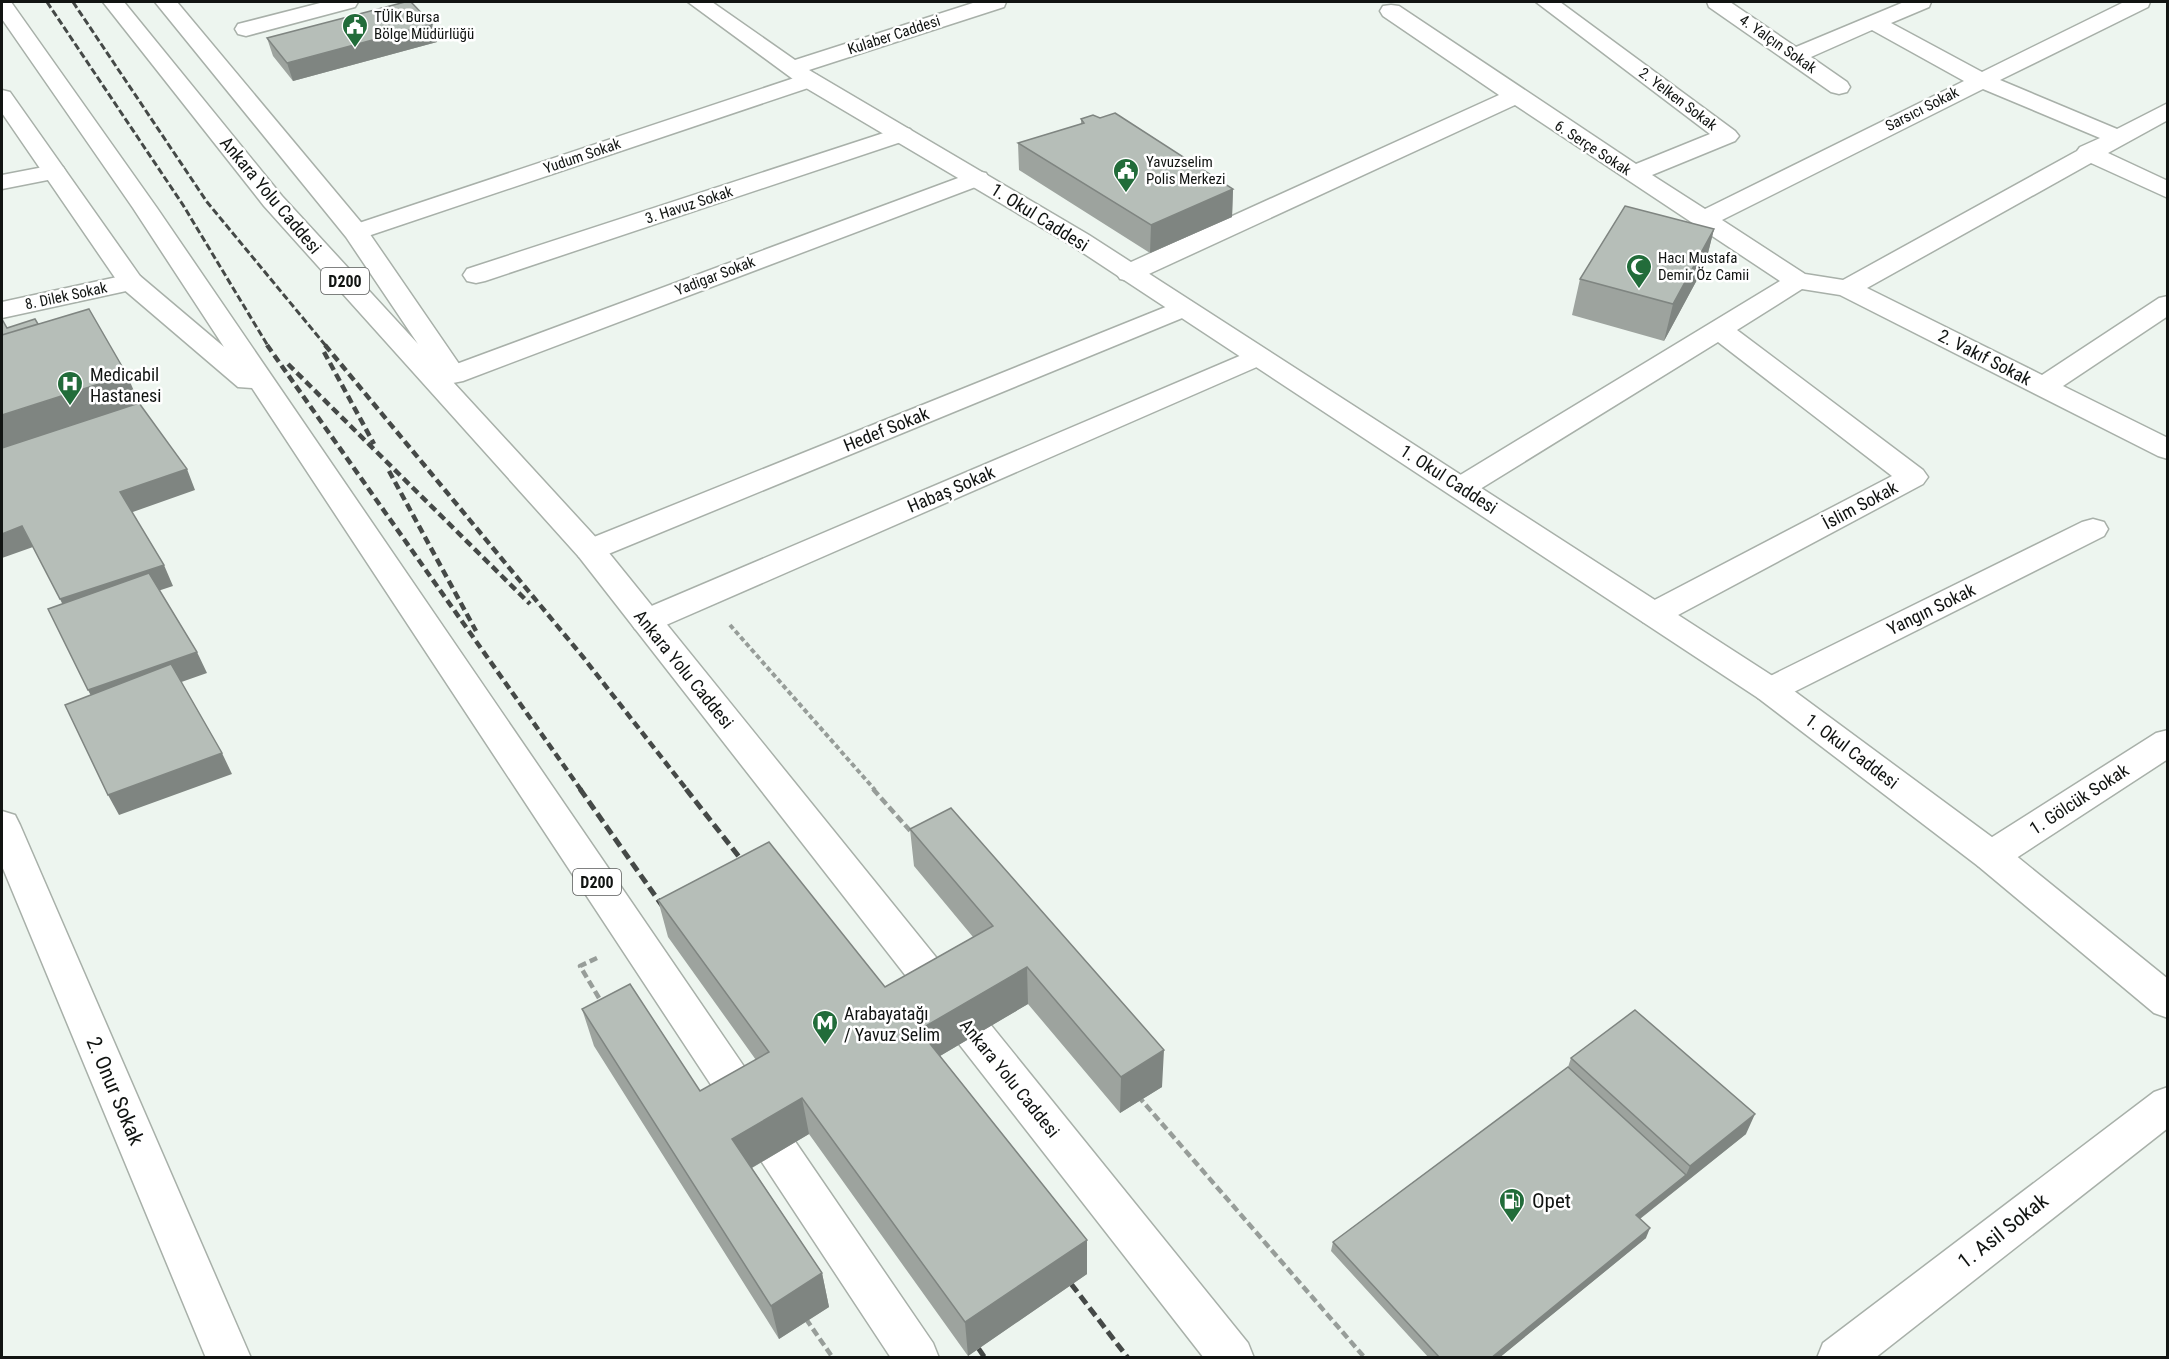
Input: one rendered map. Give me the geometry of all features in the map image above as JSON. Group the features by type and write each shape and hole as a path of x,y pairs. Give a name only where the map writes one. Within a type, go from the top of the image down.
{"main road":[{"name":"Ankara Yolu Caddesi","path":"113,2 273,201 590,550 1232,1358"},
{"name":"D200","path":"166,2 356,232 453,375 590,550"},
{"path":"246,29 347,2"},
{"name":"1. Okul Caddesi","path":"699,2 800,74 977,178 1129,273 1256,357 1462,487 1770,690 1991,856 2168,1002"},
{"name":"Kulaber Caddesi","path":"800,74 996,2"},
{"name":"2. Yelken Sokak","path":"1547,2 1727,136 1633,174"},
{"name":"4. Yalçın Sokak","path":"1716,2 1839,87"},
{"path":"1794,56 1921,2"},
{"name":"Sarsıcı Sokak","path":"1704,219 2140,2"},
{"name":"D200","path":"2,4 145,208 917,1358"},
{"name":"6. Serçe Sokak","path":"1401,8 1516,96 1798,280"},
{"path":"1872,22 1980,80 2118,137"},
{"name":"Yudum Sokak","path":"356,232 800,74"},
{"path":"1129,273 1516,96"},
{"path":"2,97 131,282 278,407"},
{"path":"1847,288 2088,152 2168,110"},
{"name":"3. Havuz Sokak","path":"476,275 902,135"},
{"path":"2088,152 2168,191"},
{"path":"2,182 54,172"},
{"name":"Yadigar Sokak","path":"453,375 977,178"},
{"path":"1462,487 1798,280"},
{"name":"2. Vakıf Sokak","path":"1798,280 1847,288 2168,450"},
{"name":"8. Dilek Sokak","path":"2,310 131,282"},
{"path":"2044,386 2168,304"},
{"name":"Hedef Sokak","path":"590,550 1183,308"},
{"name":"İslim Sokak","path":"1654,614 1913,477 1719,329"},
{"name":"Habaş Sokak","path":"646,621 1256,357"},
{"name":"Yangın Sokak","path":"1770,690 2093,529"},
{"name":"1. Gölcük Sokak","path":"1991,856 2168,742"},
{"name":"2. Onur Sokak","path":"2,825 229,1358"},
{"name":"1. Asil Sokak","path":"1839,1358 2168,1104"}],"path":[{"path":"704,595 917,838"},
{"path":"609,1013 580,966 636,939"},
{"path":"1134,1091 1365,1358"},
{"path":"801,1312 833,1358"}],"building":[{"path":"411,2 432,24 287,63 267,38"},
{"path":"1115,113 1233,189 1151,225 1018,143 1084,123 1081,119 1093,115 1100,118"},
{"path":"1625,206 1714,229 1673,304 1580,279"},
{"path":"89,309 127,375 2,415 2,335"},
{"path":"35,319 38,324 2,335 3,321 7,328"},
{"path":"139,403 187,469 120,492 164,565 60,599 22,526 2,534 2,448"},
{"path":"149,573 197,652 88,690 48,609"},
{"path":"171,664 222,753 108,795 65,705"},
{"path":"951,808 1164,1050 1121,1077 1027,967 919,1030 1087,1240 965,1322 802,1098 732,1139 822,1273 771,1306 582,1009 630,984 700,1091 769,1052 658,900 769,842 885,987 993,926 910,829"},
{"path":"1635,1010 1755,1114 1690,1166 1571,1058"},
{"path":"1568,1067 1686,1175 1636,1215 1650,1228 1491,1358 1440,1358 1333,1242"}],"railway":[{"path":"47,2 183,205 268,346"},
{"path":"73,2 207,202 326,346"},
{"path":"267,345 581,790"},
{"path":"325,345 583,657 687,790"},
{"path":"324,352 374,444"},
{"path":"288,364 530,604"},
{"path":"389,471 476,631"},
{"path":"580,789 668,914"},
{"path":"686,789 751,872"},
{"path":"1062,1272 1128,1358"},
{"path":"970,1336 985,1358"}],"place":[{"name":"TÜİK Bursa Bölge Müdürlüğü","path":"355,49"},
{"name":"Yavuzselim Polis Merkezi","path":"1126,194"},
{"name":"Hacı Mustafa Demir Öz Camii","path":"1639,290"},
{"name":"Medicabil Hastanesi","path":"70,407"},
{"name":"Arabayatağı / Yavuz Selim","path":"825,1046"},
{"name":"Opet","path":"1512,1224"}]}
